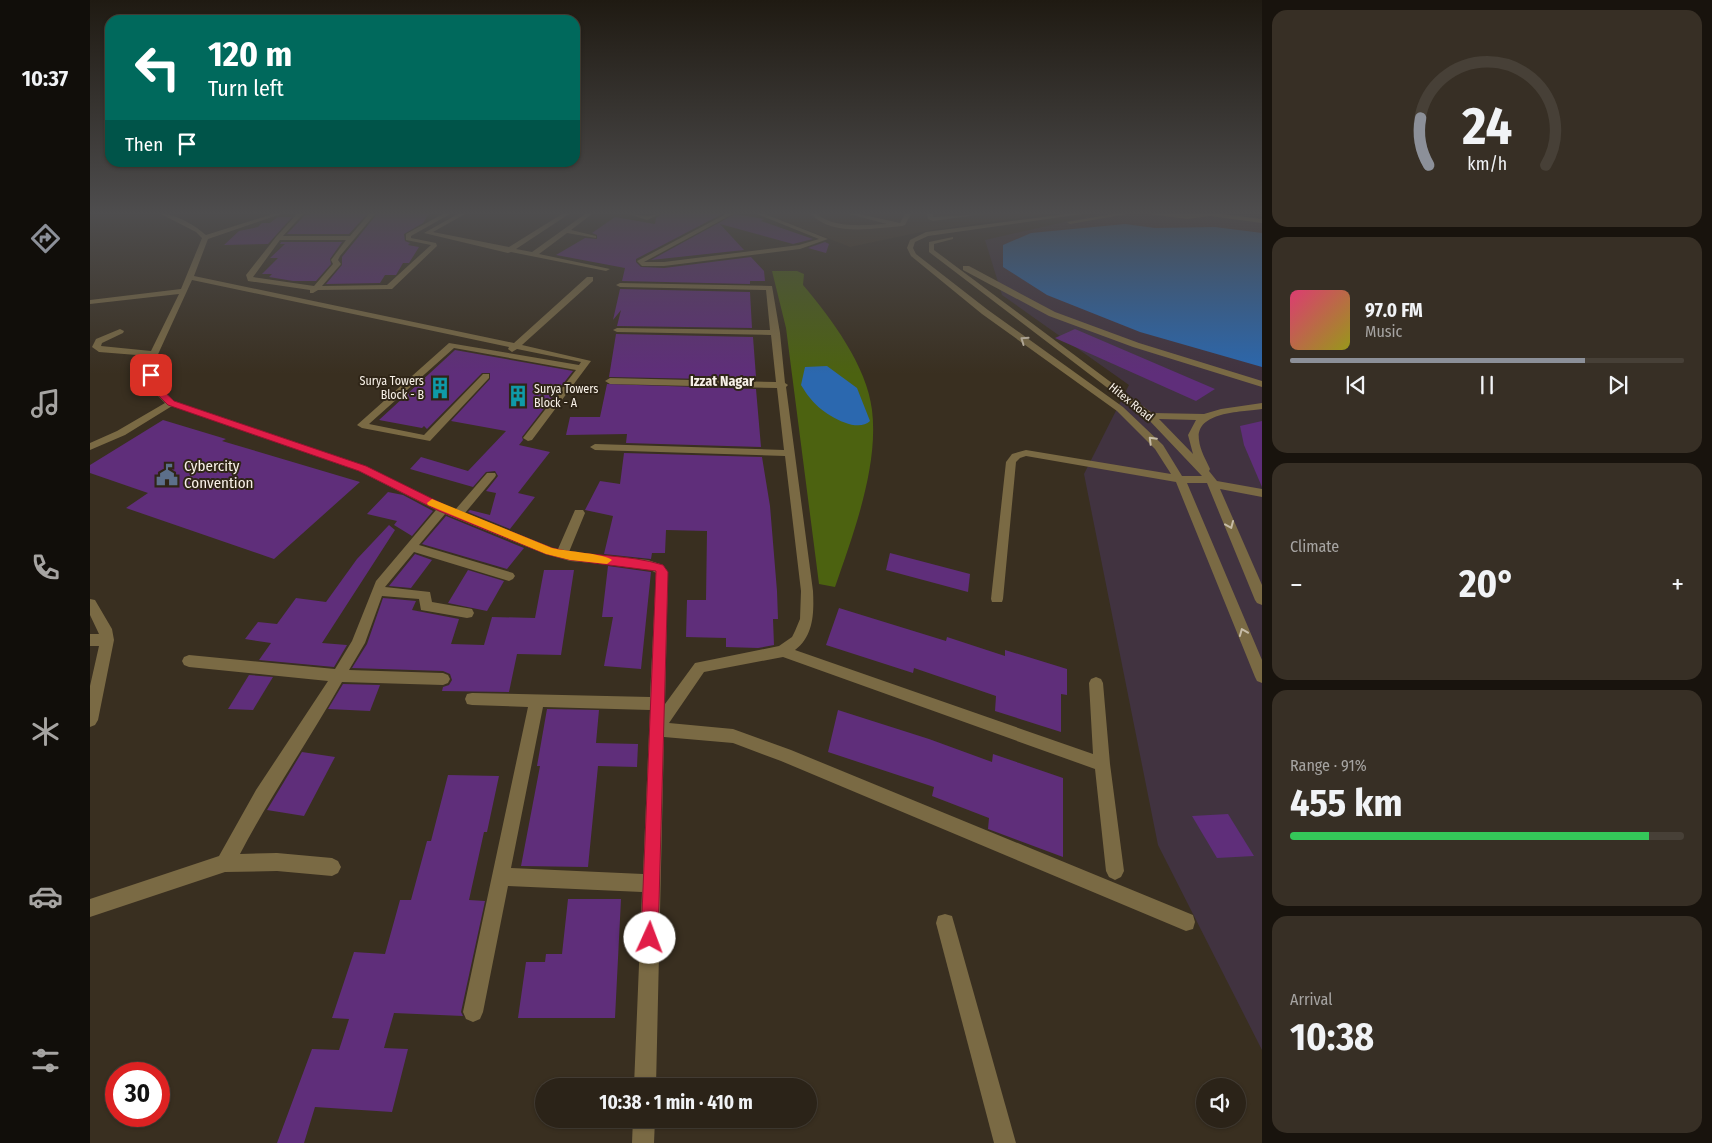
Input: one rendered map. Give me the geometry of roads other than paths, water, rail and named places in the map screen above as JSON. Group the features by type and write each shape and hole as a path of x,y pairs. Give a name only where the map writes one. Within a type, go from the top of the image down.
{"street":[{"path":"194,267 150,363 153,386 171,403 363,468 443,508 562,554 660,568 662,572 645,1078"},
{"path":"256,267 249,277 251,279 315,288 384,288 392,285 411,267"},
{"path":"309,301 315,288 334,267"},
{"path":"597,267 606,269"},
{"path":"928,267 985,312 1120,409 1159,447 1180,479 1262,677"},
{"name":"Hitex Road","path":"952,267 1150,416 1212,482 1262,600"},
{"path":"966,268 1052,314 1136,345 1262,384"},
{"path":"190,277 309,301 584,364"},
{"path":"513,348 590,279"},
{"path":"620,286 769,288 783,385 807,591 807,619 797,641 783,651 700,667 656,729"},
{"path":"309,301 326,288"},
{"path":"90,302 184,291"},
{"path":"617,330 776,333"},
{"path":"120,331 100,341 96,347 99,350 154,354"},
{"path":"486,376 426,439 362,425 452,345 584,364"},
{"path":"1057,364 1079,361"},
{"path":"528,438 584,364"},
{"path":"610,381 783,385"},
{"path":"90,447 121,433 171,403"},
{"path":"1150,416 1205,417 1222,412 1262,406"},
{"path":"1205,417 1196,424 1193,436 1212,482"},
{"path":"595,447 790,453"},
{"path":"997,598 1011,462 1016,456 1026,453 1180,479 1212,482 1262,493"},
{"path":"458,514 491,475"},
{"path":"225,863 262,796 340,676 358,643 380,584 443,508"},
{"path":"562,554 579,513"},
{"path":"411,547 509,576"},
{"path":"378,591 425,595 426,606 467,613"},
{"path":"90,604 105,629 107,640 90,720"},
{"path":"90,640 107,640"},
{"path":"783,651 1102,764"},
{"path":"189,661 340,676 444,679"},
{"path":"1096,682 1102,764 1115,871"},
{"path":"472,699 657,704"},
{"path":"473,1012 537,701"},
{"path":"656,729 733,736 785,755 1186,922"},
{"path":"90,908 225,863 277,862 332,867"},
{"path":"500,877 652,883"},
{"path":"945,923 1005,1143"},
{"path":"643,1143 644,1128"}],"water":[{"path":"1004,267 1262,267 1262,367 1140,332 1047,295"},
{"path":"827,366 857,388 870,421 864,425 848,424 838,420 815,404 801,385 805,367"}],"place":[{"name":"Surya Towers Block - B","path":"440,388"},
{"name":"Surya Towers Block - A","path":"518,396"},
{"name":"Cybercity Convention","path":"167,475"}],"district":[{"name":"Izzat Nagar","path":"722,381"}]}
